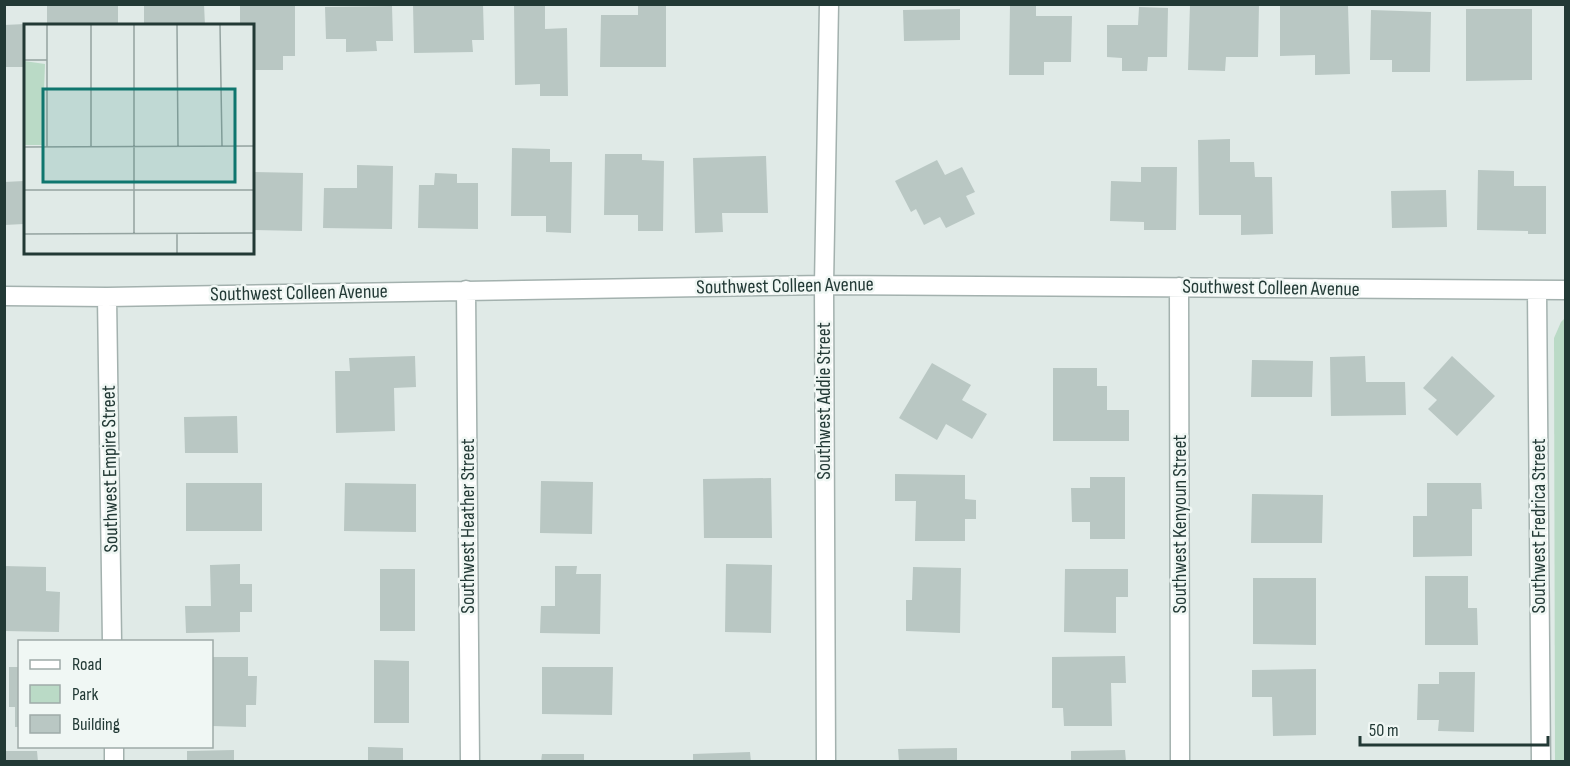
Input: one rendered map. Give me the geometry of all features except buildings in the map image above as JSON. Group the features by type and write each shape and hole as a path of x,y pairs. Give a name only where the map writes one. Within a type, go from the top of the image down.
{"street":[{"name":"Southwest Addie Street","path":"826,762 824,285 829,4"},
{"name":"Southwest Colleen Avenue","path":"4,296 107,297 824,285 1566,290"},
{"name":"Southwest Kenyoun Street","path":"1179,287 1180,762"},
{"name":"Southwest Heather Street","path":"466,291 470,762"},
{"name":"Southwest Fredrica Street","path":"1537,291 1541,762"},
{"name":"Southwest Empire Street","path":"107,297 112,640"}],"green space":[{"path":"1565,318 1566,761 1555,762 1554,338"}]}
